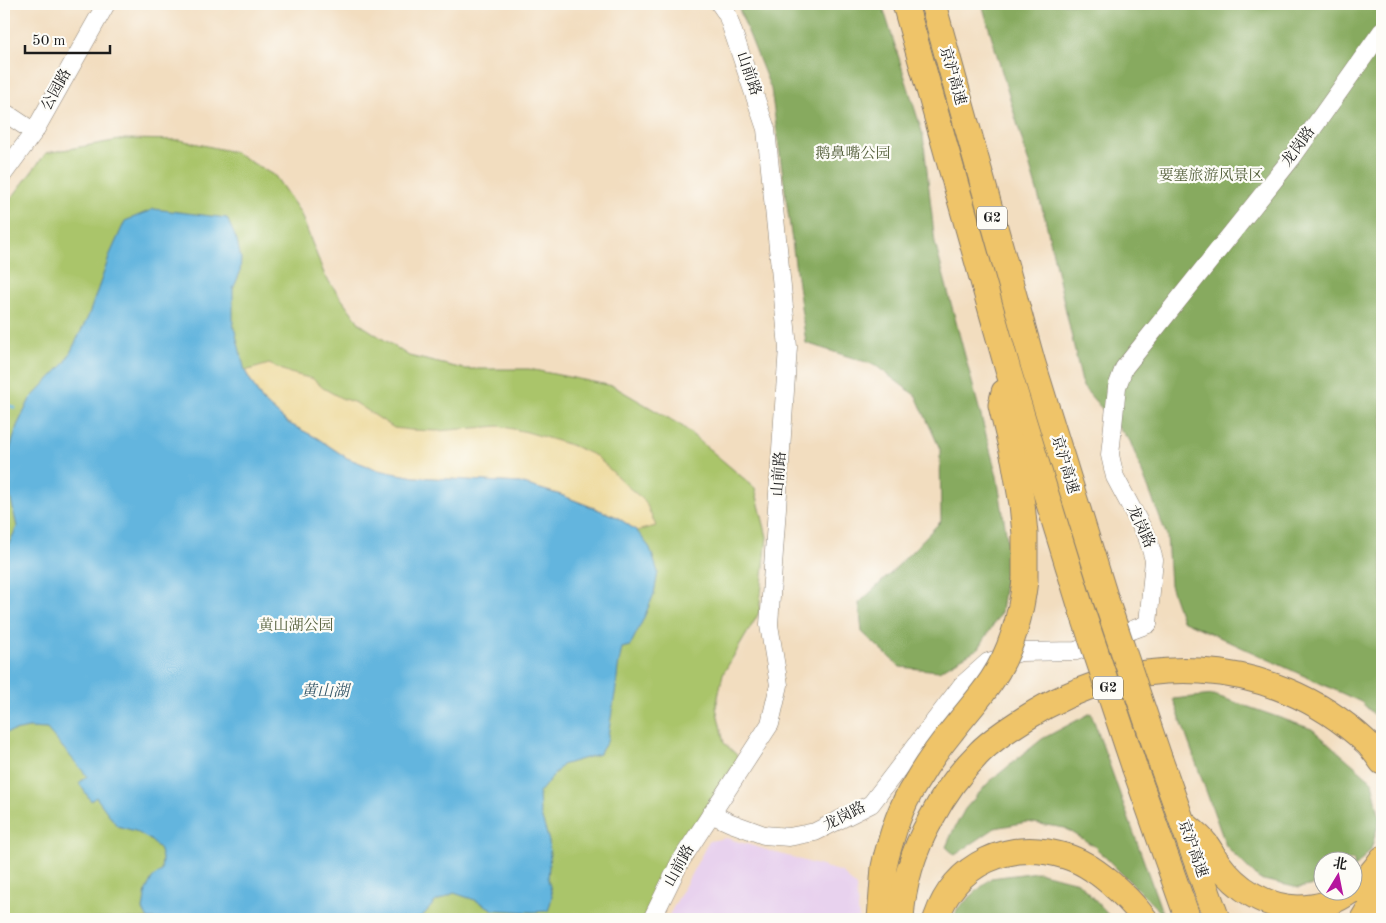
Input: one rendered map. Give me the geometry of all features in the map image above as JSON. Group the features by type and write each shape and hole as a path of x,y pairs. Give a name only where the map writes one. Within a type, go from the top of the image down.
{"highway":[{"name":"京沪高速","path":"905,4 1008,370 1001,405 1081,608 1188,919"},
{"name":"京沪高速","path":"932,4 1053,431 1106,600 1160,760 1217,919"},
{"path":"880,919 886,858 896,823 913,786 933,755 992,679 1007,652 1018,622 1025,580 1025,534 1022,504 1023,457"},
{"path":"901,919 924,832 958,775 982,750 1009,728 1037,710 1069,694 1102,683 1136,675 1172,671 1208,671 1244,676 1278,686 1310,701 1351,729 1367,743 1382,762"},
{"path":"911,919 912,879 921,869 933,836 948,808 966,782 989,758 1015,736 1073,703 1104,693 1138,685 1173,681 1208,681 1241,686 1274,696 1305,710 1334,729 1360,750 1382,779"},
{"path":"1183,822 1205,842 1218,863 1231,878 1244,890 1259,899 1288,908 1321,906 1336,900"},
{"path":"936,919 940,907 954,885 972,868 991,858 1014,851 1039,850 1066,856 1092,869 1115,887 1145,919"},
{"path":"1364,881 1382,859"},
{"path":"1363,919 1382,888"}],"street":[{"name":"公园路","path":"4,173 34,132 106,4"},
{"name":"山前路","path":"652,919 680,862 770,724 780,685 769,625 788,347 766,129 727,14 720,4"},
{"name":"龙岗路","path":"711,814 764,835 789,837 815,832 871,804 962,685 988,662 1021,652 1076,650 1148,624 1154,560 1148,539 1115,477 1110,455 1117,387 1124,368 1292,159 1382,31"},
{"path":"4,112 34,132"}],"shaded area":[{"path":"726,838 842,872 856,887 859,919 667,919 709,841"}],"green space":[{"name":"鹅鼻嘴公园","path":"735,4 882,4 923,135 935,243 997,476 1009,551 1001,612 979,648 939,671 900,667 862,632 859,603 941,521 940,449 916,396 875,365 806,343 771,89 739,9"},
{"name":"要塞旅游风景区","path":"982,4 1382,4 1382,722 1361,702 1182,620 1170,585 1167,536 1130,441 1083,387 1045,218"},
{"name":"黄山湖","path":"125,139 180,140 234,152 275,176 300,212 325,276 360,324 409,356 464,369 529,369 613,386 682,426 755,488 767,537 759,613 723,674 716,707 724,743 739,757 684,843 643,919 4,919 4,208 46,153"},
{"path":"1214,695 1312,729 1372,781 1380,819 1371,849 1364,857 1364,850 1314,850 1314,885 1299,888 1259,879 1226,846 1173,699"},
{"path":"1091,713 1163,915 1094,846 1065,828 1027,822 995,828 955,855 946,847 965,809 989,782 1042,739"},
{"path":"1038,872 1078,882 1112,919 954,919 957,909 991,878"}],"sand":[{"path":"269,364 290,373 313,379 323,388 341,398 356,403 394,428 437,431 499,426 571,445 596,456 645,501 656,526 637,531 617,517 561,495 520,483 414,477 378,470 347,458 317,438 288,423 262,400 245,371"}],"water":[{"name":"黄山湖","path":"154,209 227,218 237,241 241,259 240,273 233,289 233,323 245,371 262,400 288,423 317,438 347,458 378,470 414,477 520,483 561,495 617,517 637,531 650,548 658,572 654,594 630,646 622,648 607,742 599,754 562,765 539,793 540,812 549,841 550,854 548,879 552,895 548,911 494,910 475,900 454,893 435,902 420,919 148,919 143,910 146,890 152,878 161,871 162,858 159,848 149,839 135,831 117,826 96,797 91,801 79,783 87,776 47,729 29,728 4,733 4,554 17,527 10,495 9,453 17,426 30,399 65,363 88,317 111,252 125,221"}],"waterway":[{"path":"4,403 15,408"}],"park label":[{"name":"黄山湖公园","path":"296,626"}]}
